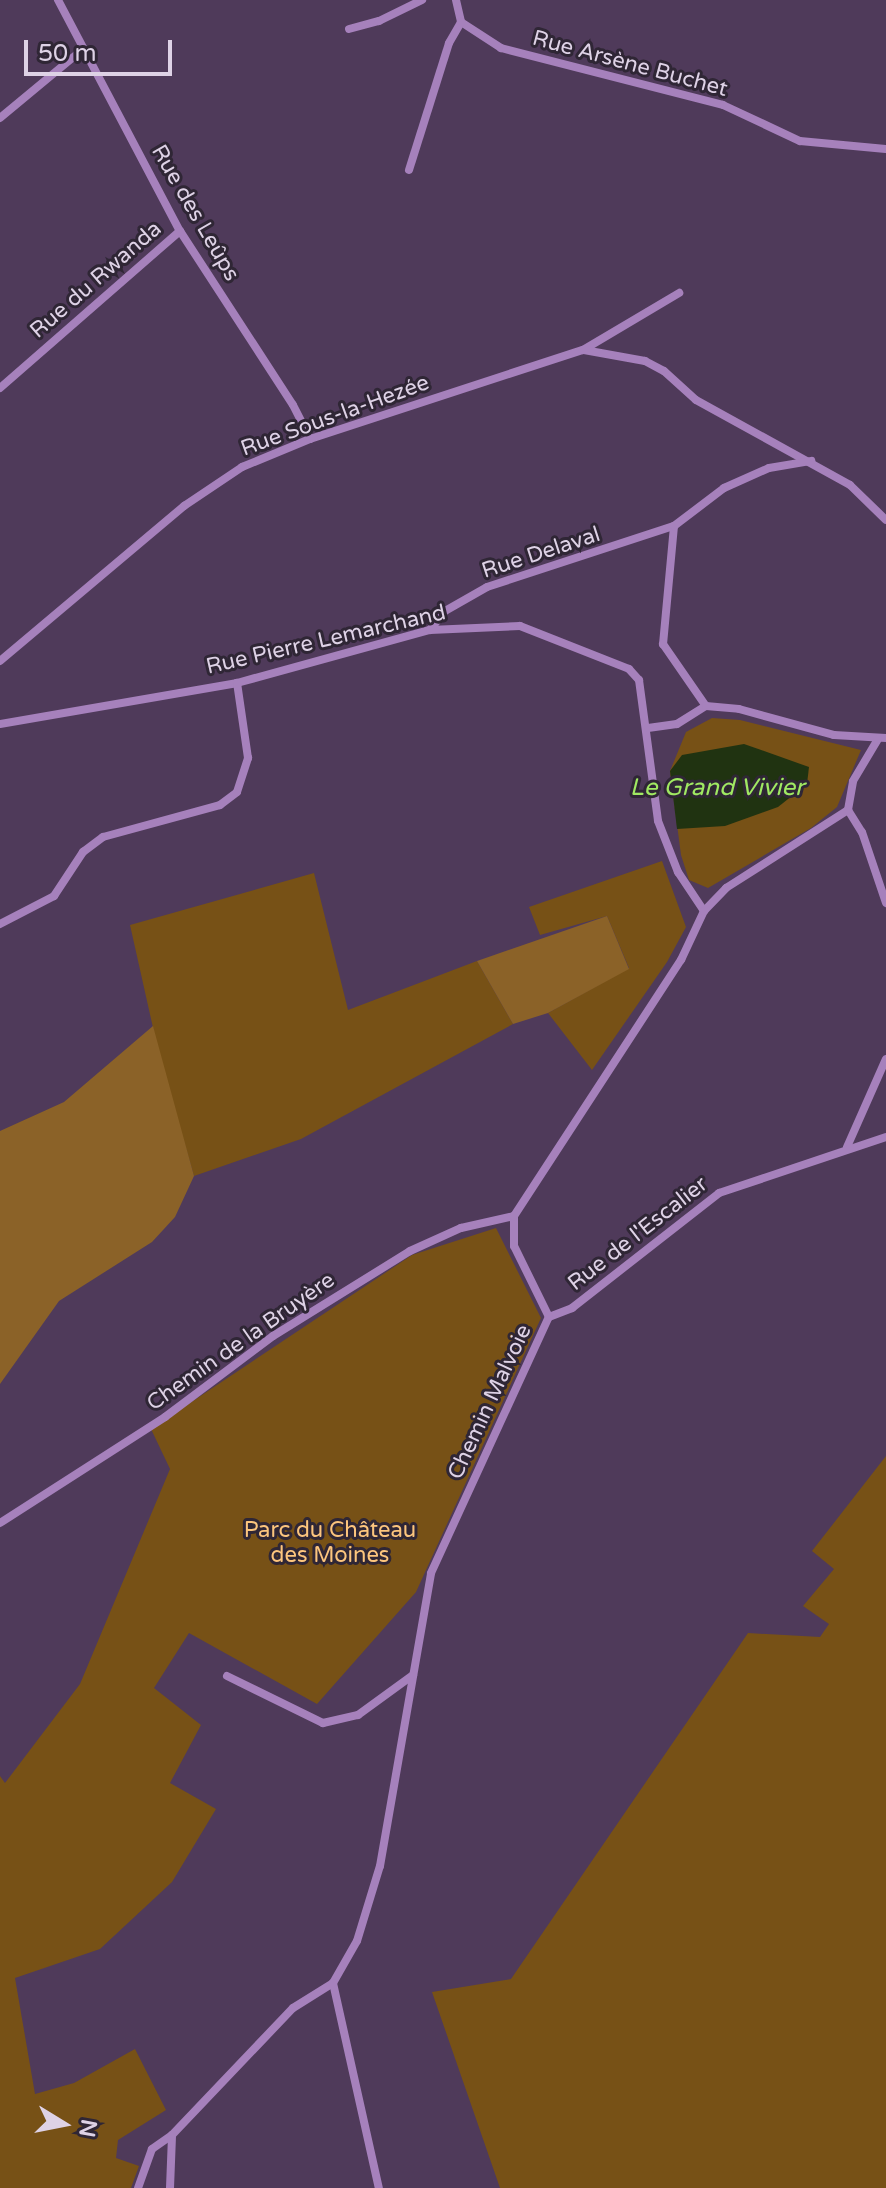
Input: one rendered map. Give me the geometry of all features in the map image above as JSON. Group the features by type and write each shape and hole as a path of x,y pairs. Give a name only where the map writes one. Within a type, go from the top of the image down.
{"street":[{"name":"Rue des Leûps","path":"58,0 180,231 293,405 310,439"},
{"path":"349,29 379,21 422,0"},
{"path":"409,170 449,43 461,22 456,0"},
{"name":"Rue Arsène Buchet","path":"461,22 501,48 723,105 800,141 886,149"},
{"path":"0,118 83,49"},
{"name":"Rue du Rwanda","path":"0,388 180,231"},
{"name":"Rue Sous-la-Hezée","path":"0,661 184,506 242,467 310,439 583,350 679,293"},
{"path":"583,350 645,361 696,400 850,485 886,520"},
{"name":"Rue Delaval","path":"430,630 445,611 487,587 674,526 724,488 769,468 811,461"},
{"path":"674,526 663,644 706,706"},
{"name":"Rue Pierre Lemarchand","path":"0,724 237,683 430,630 520,626 629,669 639,680 648,728 658,821 678,872 704,911"},
{"path":"0,924 54,896 83,852 103,837 220,805 237,792 248,758 237,683"},
{"path":"648,728 677,724 706,706 739,709 834,735 882,738"},
{"path":"882,738 853,781 848,810 862,832 886,903"},
{"path":"514,1216 681,960 704,911 726,888 848,810"},
{"path":"847,1147 886,1059"},
{"name":"Rue de l'Escalier","path":"549,1317 572,1308 719,1193 847,1147 886,1137"},
{"name":"Chemin Malvoie","path":"333,1983 357,1941 380,1866 431,1573 549,1317 514,1246 514,1216"},
{"name":"Chemin de la Bruyère","path":"0,1523 165,1417 273,1336 410,1251 461,1228 514,1216"},
{"path":"227,1676 323,1723 358,1715 413,1675"},
{"path":"138,2188 152,2149 172,2135 293,2008 333,1983 379,2188"},
{"path":"170,2188 172,2135"}],"green space":[{"path":"712,718 740,720 861,750 837,807 811,828 708,888 689,880 681,855 670,771 686,732"},
{"path":"662,861 686,927 667,962 592,1070 548,1013 629,968 607,916 540,935 529,907"},
{"path":"314,873 348,1010 477,961 513,1024 301,1139 194,1176 160,1059 130,925"},
{"name":"Parc du Château des Moines","path":"496,1228 541,1318 416,1592 317,1704 189,1633 154,1688 201,1725 170,1783 216,1809 172,1882 100,1949 15,1978 35,2094 74,2083 135,2049 166,2110 118,2140 116,2158 139,2166 131,2188 0,2188 0,1776 5,1783 80,1684 170,1469 151,1429 412,1255"},
{"path":"886,1456 886,2188 500,2188 432,1992 511,1979 748,1633 820,1637 829,1624 803,1606 834,1569 812,1551"}],"shaded area":[{"path":"607,916 629,969 548,1013 513,1024 477,961"},
{"path":"153,1026 194,1176 175,1217 152,1242 59,1301 0,1384 0,1131 64,1102"}],"water":[{"name":"Le Grand Vivier","path":"744,744 809,767 807,784 778,807 725,826 677,829 670,771 682,755"}]}
